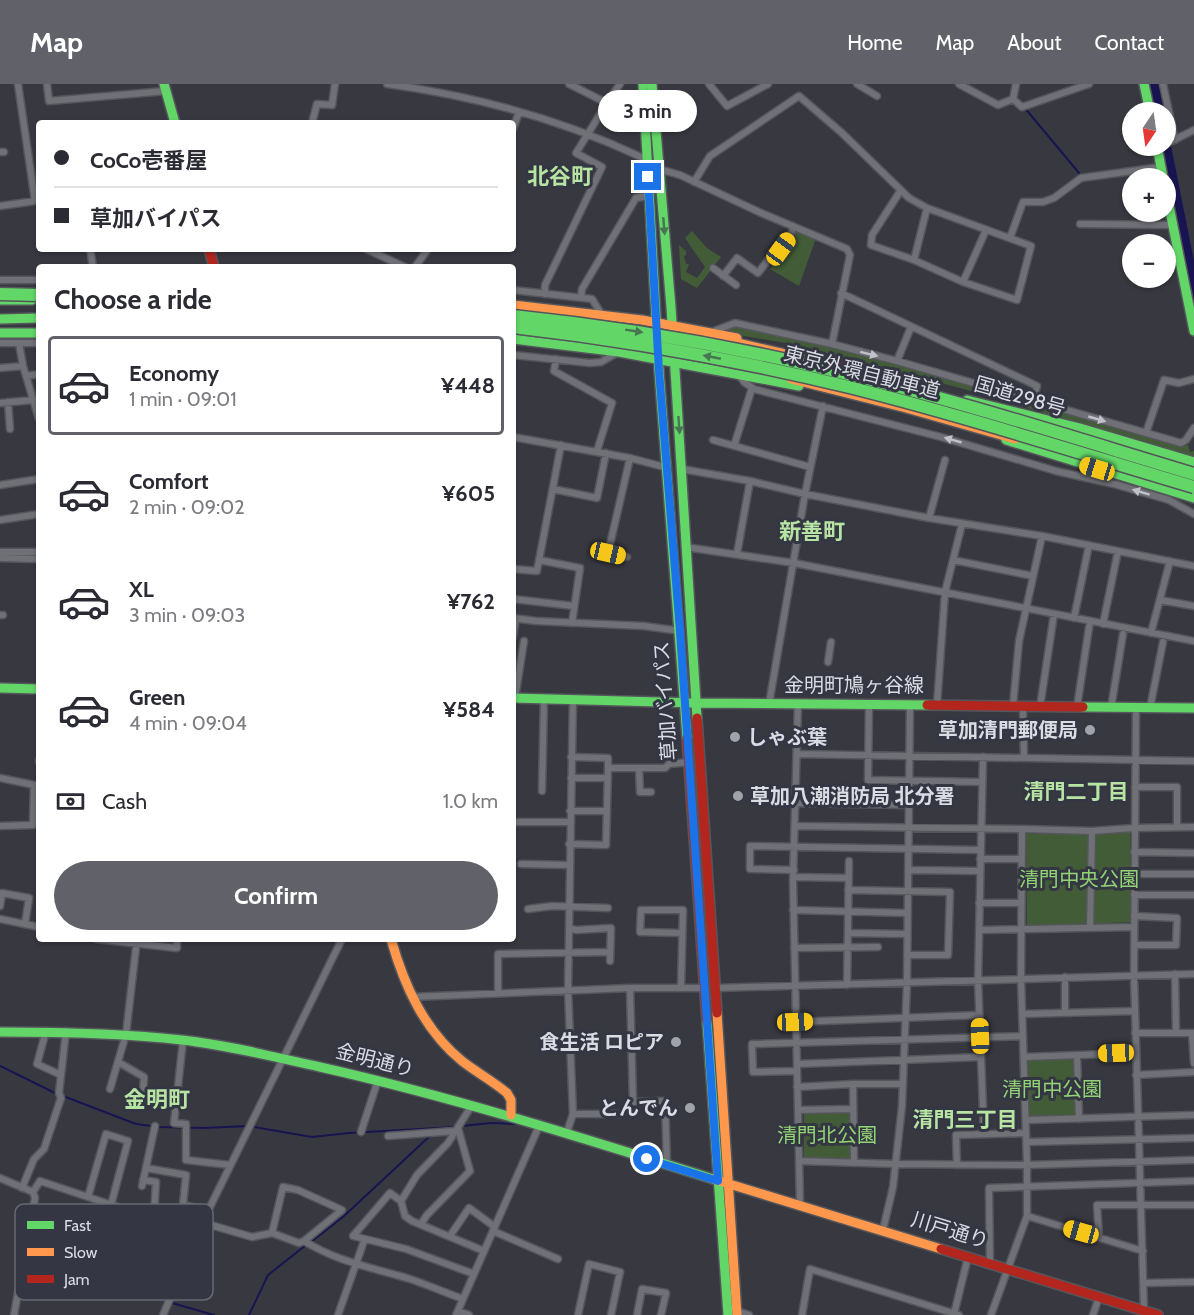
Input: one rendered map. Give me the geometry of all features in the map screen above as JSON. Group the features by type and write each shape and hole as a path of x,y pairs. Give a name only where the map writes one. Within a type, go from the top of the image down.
{"main road":[{"name":"草加バイパス","path":"643,84 658,359 680,631 690,702 689,762 710,988"},
{"name":"草加バイパス","path":"652,84 682,469 690,702 723,1183 738,1314"},
{"path":"1144,84 1148,102"},
{"path":"165,88 174,120"},
{"path":"1171,222 1194,331"},
{"path":"1,300 36,294"},
{"path":"1,300 36,300"},
{"path":"1,300 36,306"},
{"path":"516,307 656,322 711,332 791,349 912,385"},
{"name":"東京外環自動車道","path":"516,316 602,326 691,340 832,370 955,403 1194,474"},
{"path":"0,319 36,318"},
{"path":"0,325 36,325"},
{"name":"東京外環自動車道","path":"516,327 636,343 794,374 918,405 1194,487"},
{"path":"0,333 36,333"},
{"path":"516,336 601,344"},
{"path":"516,336 739,370 906,408 1194,493"},
{"name":"国道298号","path":"729,341 912,385 1194,468"},
{"path":"965,400 1080,428 1194,462"},
{"path":"957,422 1032,450 1194,498"},
{"path":"0,688 36,689"},
{"name":"金明町鳩ヶ谷線","path":"516,698 769,704 1194,708"},
{"path":"392,942 411,997 426,1021 452,1052 507,1093 511,1100 511,1115"},
{"name":"金明通り","path":"0,1032 126,1034 183,1040 282,1058 378,1080 511,1115 723,1183"},
{"name":"川戸通り","path":"723,1183 1099,1297 1128,1311 1144,1311 1158,1315"}],"street":[{"path":"0,206 35,201 36,187 18,84"},
{"path":"47,84 49,101 165,88"},
{"path":"313,120 317,104 332,105 335,84"},
{"path":"387,84 493,104 588,133 648,158"},
{"path":"569,84 607,103"},
{"path":"545,294 545,285 602,167 576,153 620,84"},
{"path":"709,84 727,106 768,84"},
{"path":"857,84 877,96"},
{"path":"958,84 998,105 1013,99"},
{"path":"1013,99 1016,84"},
{"path":"1013,99 1022,107 1089,84"},
{"path":"1163,84 1163,102"},
{"path":"694,182 710,156 799,96 842,133 901,190 909,198 927,208 1031,246 1017,300 963,282 914,260 871,245 872,234 901,190"},
{"path":"516,120 519,112"},
{"path":"1176,138 1194,130"},
{"path":"658,169 667,170 847,249 850,255 832,344"},
{"path":"1010,238 1023,202 1043,202 1054,198 1081,178 1122,175"},
{"path":"581,297 582,289 636,198 649,196"},
{"path":"914,260 927,208"},
{"path":"1080,224 1172,225"},
{"path":"723,276 737,258 756,276 775,251 781,249 791,236 793,226"},
{"path":"963,282 986,230"},
{"path":"372,252 398,264"},
{"path":"416,264 426,252"},
{"path":"713,268 736,285"},
{"path":"0,280 36,280"},
{"path":"1,300 23,281"},
{"path":"516,290 592,299 602,317"},
{"path":"841,293 1037,386 1033,400"},
{"path":"711,332 735,323 832,344 1181,443 1186,440 1194,428"},
{"path":"897,361 910,327"},
{"path":"0,343 36,343"},
{"path":"19,344 23,366 36,408"},
{"path":"516,355 590,363 601,362 619,352"},
{"path":"556,359 554,371 612,403 597,451"},
{"path":"0,368 23,366"},
{"path":"739,370 744,382 752,388 942,437 1056,471 1114,484 1169,500 1194,514"},
{"path":"27,376 36,374"},
{"path":"1146,433 1164,380 1179,382 1194,378"},
{"path":"734,446 752,388"},
{"path":"10,429 4,403 34,400"},
{"path":"769,704 822,406"},
{"path":"516,438 597,451 668,468"},
{"path":"713,440 810,467"},
{"path":"516,569 537,571 561,445"},
{"path":"552,489 597,498 606,453"},
{"path":"627,557 608,553 630,458"},
{"path":"929,518 945,460"},
{"path":"682,469 929,518 1042,536 1194,566"},
{"path":"0,485 36,479"},
{"path":"737,554 750,481"},
{"path":"0,520 36,514"},
{"path":"937,705 945,592 962,524"},
{"path":"1024,758 1018,706 1019,641 1042,536"},
{"path":"1074,618 1089,545"},
{"path":"685,547 794,563 1194,641"},
{"path":"1103,624 1118,551"},
{"path":"0,552 36,552"},
{"path":"0,558 36,559"},
{"path":"539,560 580,568 572,623"},
{"path":"953,560 1033,576"},
{"path":"1151,633 1170,561"},
{"path":"516,599 574,606"},
{"path":"1160,600 1194,606"},
{"path":"1040,707 1054,614"},
{"path":"516,618 644,626 680,631"},
{"path":"1077,707 1090,621"},
{"path":"1111,708 1123,634"},
{"path":"516,687 524,641"},
{"path":"828,662 831,642"},
{"path":"1150,708 1163,642"},
{"path":"542,791 544,698"},
{"path":"567,1132 573,1114 568,953 573,699"},
{"path":"798,704 793,910 800,1205"},
{"path":"869,704 868,780 982,782"},
{"path":"883,1230 897,1164 902,1106 901,1084 907,983 910,705"},
{"path":"1136,708 1135,1053 1144,1311"},
{"path":"798,754 1194,761"},
{"path":"570,844 606,844 608,778 608,758 571,757"},
{"path":"983,757 978,980 984,1134"},
{"path":"608,768 665,768 669,764 689,762"},
{"path":"639,768 640,792 651,792"},
{"path":"0,778 36,785"},
{"path":"571,778 608,778"},
{"path":"1135,787 1178,787 1177,827"},
{"path":"0,826 33,825 36,795"},
{"path":"796,803 909,805"},
{"path":"570,811 607,811"},
{"path":"516,822 570,822"},
{"path":"795,826 1092,831 1194,827"},
{"path":"991,1315 1027,1216 1021,978 1022,829"},
{"path":"1090,928 1092,831"},
{"path":"794,870 750,869 750,846 980,850"},
{"path":"1134,852 1194,853"},
{"path":"980,859 1022,859"},
{"path":"847,984 849,861"},
{"path":"521,864 569,866"},
{"path":"908,870 980,871"},
{"path":"1134,874 1194,874"},
{"path":"794,877 849,878"},
{"path":"848,890 950,892 948,955 907,955"},
{"path":"0,906 2,892 29,898 25,924"},
{"path":"1134,895 1194,896"},
{"path":"979,903 1021,903"},
{"path":"528,909 552,906 608,908"},
{"path":"681,988 683,910 641,910 640,932 682,933"},
{"path":"793,910 906,913"},
{"path":"1134,916 1177,918 1176,945 1134,945"},
{"path":"0,919 36,926"},
{"path":"979,930 1021,931 1134,927"},
{"path":"569,928 611,928 610,961"},
{"path":"849,933 906,934"},
{"path":"110,1089 126,1034 136,942"},
{"path":"142,942 177,948 177,942"},
{"path":"211,1204 340,942"},
{"path":"794,948 878,947"},
{"path":"498,992 498,954 610,952"},
{"path":"1175,974 1176,1033"},
{"path":"411,997 630,988 794,986 1194,974"},
{"path":"1065,977 1065,1013"},
{"path":"630,988 633,1102 665,1101 667,1165"},
{"path":"1022,1014 1135,1011"},
{"path":"795,1022 980,1015"},
{"path":"46,1032 37,1064 61,1075"},
{"path":"22,1188 34,1159 44,1149 61,1098 59,1093 66,1032"},
{"path":"1135,1033 1193,1033 1194,1063"},
{"path":"981,1057 753,1072 752,1044 1023,1036"},
{"path":"183,1040 174,1123 186,1124 186,1160 230,1165"},
{"path":"1024,1057 1135,1053"},
{"path":"1077,1055 1079,1119"},
{"path":"118,1062 144,1077 143,1093"},
{"path":"1136,1075 1194,1072"},
{"path":"361,1132 378,1080"},
{"path":"853,1084 854,1163"},
{"path":"797,1087 901,1084"},
{"path":"401,1201 417,1175 448,1143 472,1105"},
{"path":"798,1110 854,1108"},
{"path":"573,1114 619,1114"},
{"path":"1026,1120 1194,1115"},
{"path":"469,1315 457,1313 540,1124"},
{"path":"155,1126 143,1183 156,1182 155,1204"},
{"path":"388,1136 456,1129"},
{"path":"421,1224 470,1171 456,1129"},
{"path":"957,1165 956,1135 1026,1133"},
{"path":"88,1197 106,1134 128,1141 111,1204"},
{"path":"1026,1142 1194,1138"},
{"path":"799,1161 1027,1165 1194,1160"},
{"path":"146,1168 186,1175 183,1204"},
{"path":"0,1178 33,1192"},
{"path":"33,1192 40,1181 108,1204"},
{"path":"990,1263 989,1188 1194,1181"},
{"path":"213,1226 252,1237 272,1233 299,1243 342,1210 284,1187 272,1233"},
{"path":"33,1192 34,1204"},
{"path":"474,1274 406,1249 364,1241 353,1236 390,1193 401,1201 405,1216 484,1251"},
{"path":"1098,1237 1097,1205 1194,1205"},
{"path":"450,1236 469,1208 494,1229 558,1259"},
{"path":"1027,1216 1143,1251"},
{"path":"304,1241 326,1255 357,1266 410,1279 463,1299"},
{"path":"339,1315 364,1241"},
{"path":"801,1315 810,1269 955,1314 968,1257"},
{"path":"578,1315 589,1264 620,1272 611,1315"},
{"path":"1144,1284 1194,1282"},
{"path":"638,1315 642,1289 666,1293 661,1315"},
{"path":"1093,1315 1099,1297"},
{"path":"14,1315 17,1300"},
{"path":"163,1315 170,1300"}],"green space":[{"path":"692,231 707,248 721,257 697,288 681,279 679,245 686,251 684,256 686,264 689,264 686,272 697,278 705,267 685,238"},
{"path":"797,231 816,238 799,286 770,269 782,256"},
{"path":"738,326 861,354 1180,446 1188,445 1190,452 1194,451 1194,458 964,389 792,344 726,331"},
{"name":"清門中央公園","path":"1130,832 1131,922 1027,926 1026,834"},
{"name":"清門中公園","path":"1074,1058 1076,1117 1029,1118 1027,1061"},
{"name":"清門北公園","path":"804,1112 850,1112 850,1159 804,1158"}],"waterway":[{"path":"1152,84 1156,102"},
{"path":"1024,107 1079,173"},
{"path":"1166,156 1194,297"},
{"path":"0,1066 57,1094"},
{"path":"63,1096 136,1124 160,1127 248,1126 312,1137 455,1127"},
{"path":"461,1126 492,1123 515,1124"},
{"path":"311,1242 344,1216 432,1134"},
{"path":"249,1315 268,1275 306,1245"},
{"path":"172,1303 214,1315"}],"traffic: fast":[{"path":"164,84 174,120"},
{"path":"643,84 659,371 687,738"},
{"path":"652,84 671,307 697,718"},
{"path":"1144,84 1148,102"},
{"path":"1159,156 1161,168"},
{"path":"1172,222 1194,331"},
{"path":"0,294 36,295"},
{"path":"0,300 32,300"},
{"path":"516,316 673,338 831,370 968,406 1194,474"},
{"path":"0,319 36,318"},
{"path":"516,327 640,345 807,377 936,410 1194,487"},
{"path":"0,333 36,333"},
{"path":"516,339 619,352 799,386"},
{"path":"967,400 1080,428 1194,462"},
{"path":"1006,440 1194,498"},
{"path":"0,688 36,689"},
{"path":"516,698 696,703 927,705"},
{"path":"1083,707 1194,708"},
{"path":"707,1022 728,1315"},
{"path":"0,1032 136,1036 199,1042 251,1052 370,1079 469,1105 713,1179"}],"traffic: slow":[{"path":"516,305 642,320 737,338"},
{"path":"729,341 842,367"},
{"path":"791,379 1015,439"},
{"path":"392,942 409,990 426,1021 462,1061 507,1093 511,1100 511,1115"},
{"path":"717,1013 737,1315"},
{"path":"713,1179 941,1249"}],"traffic: jam":[{"path":"210,252 213,264"},
{"path":"836,361 912,385"},
{"path":"927,705 1083,707"},
{"path":"697,718 717,1013"},
{"path":"687,738 707,1022"},
{"path":"941,1249 1158,1315"}],"place":[{"name":"草加清門郵便局","path":"1090,730"},
{"name":"しゃぶ葉","path":"735,737"},
{"name":"草加八潮消防局 北分署","path":"738,796"},
{"name":"食生活 ロピア","path":"676,1042"},
{"name":"とんでん","path":"690,1108"}],"district":[{"name":"北谷町","path":"560,176"},
{"name":"新善町","path":"812,531"},
{"name":"清門二丁目","path":"1076,792"},
{"name":"金明町","path":"157,1099"},
{"name":"清門三丁目","path":"965,1120"}],"route":[{"path":"647,1159 718,1181 680,631 659,371 648,177"}]}
